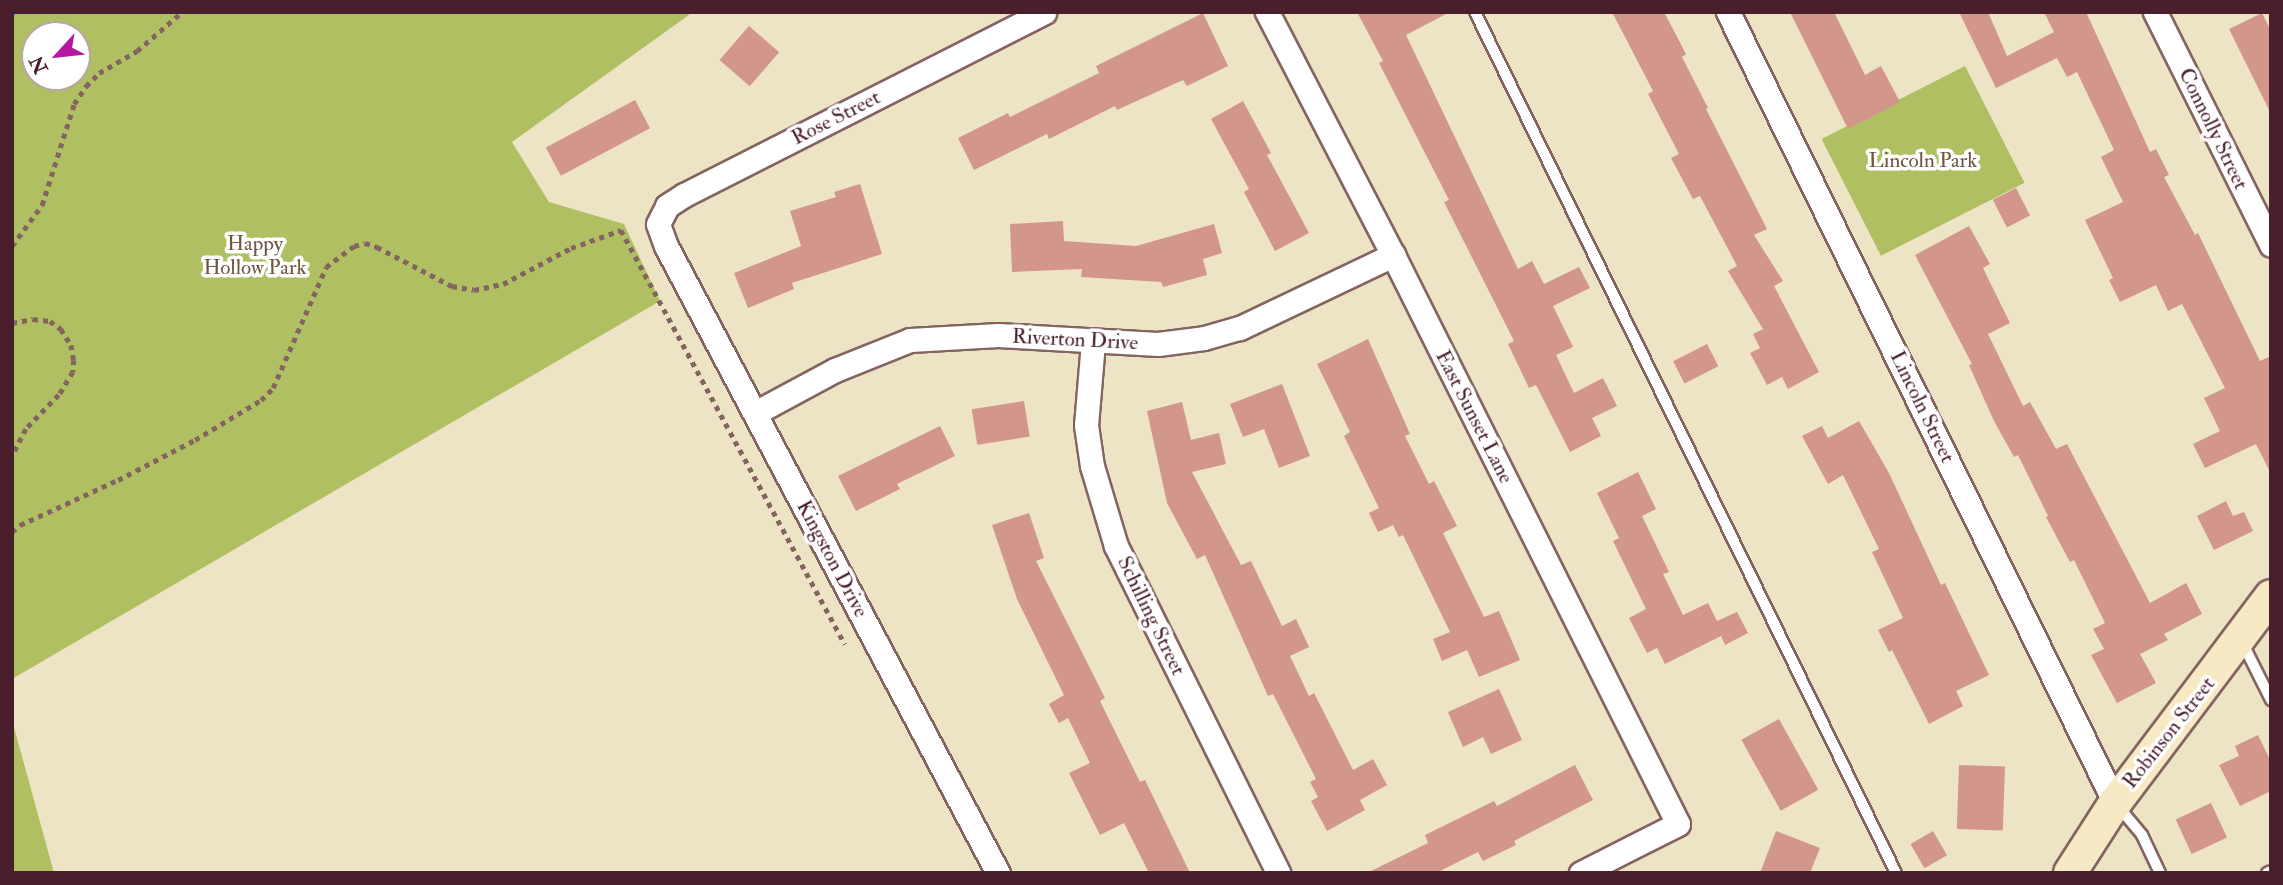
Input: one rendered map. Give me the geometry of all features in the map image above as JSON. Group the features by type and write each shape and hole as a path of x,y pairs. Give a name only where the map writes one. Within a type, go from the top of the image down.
{"street":[{"name":"Rose Street","path":"666,246 658,223 667,206 684,195 1044,12"},
{"name":"East Sunset Lane","path":"1267,12 1393,255 1678,824 1581,873"},
{"name":"Lincoln Street","path":"1728,12 2115,803"},
{"name":"Connolly Street","path":"2155,12 2271,245"},
{"name":"Kingston Drive","path":"666,246 998,873"},
{"name":"Riverton Drive","path":"755,413 835,370 910,340 998,335 1158,344 1240,328 1393,255"},
{"name":"Schilling Street","path":"1093,342 1086,425 1092,466 1116,546 1278,873"},
{"name":"Robinson Street","path":"2070,873 2115,803 2271,596"}],"lane":[{"path":"1475,12 1896,873"},
{"path":"2241,639 2271,699"},
{"path":"2115,803 2142,835 2160,873"}],"path":[{"path":"13,244 42,205 74,104 86,86 99,73 137,51 182,12"},
{"path":"12,532 20,525 118,480 205,434 261,400 273,388 326,267 354,246 365,243 377,247 452,286 474,290 503,284 570,248 621,230 850,652"},
{"path":"12,323 33,319 50,321 61,329 71,345 74,360 73,372 59,395 26,429 12,457"}],"green space":[{"name":"Happy Hollow Park","path":"12,12 693,12 512,142 549,202 624,224 660,301 12,679"},
{"name":"Lincoln Park","path":"1965,66 2024,183 1881,256 1822,139"},
{"path":"12,720 54,873 12,873"}],"building":[{"path":"1357,12 1450,12 1406,35 1518,269 1532,261 1544,284 1579,267 1590,288 1553,306 1573,347 1556,355 1574,393 1603,378 1617,406 1592,418 1601,436 1570,452 1536,385 1529,388 1508,344 1514,341 1444,202 1449,200 1379,63 1383,61"},
{"path":"1612,12 1664,12 1686,54 1682,57 1708,108 1706,109 1767,229 1754,235 1783,281 1774,286 1819,372 1788,389 1782,377 1767,385 1750,353 1760,348 1753,334 1763,329 1728,271 1737,266 1700,196 1693,199 1671,158 1679,154 1648,94 1653,91"},
{"path":"1790,12 1834,12 1865,75 1881,66 1900,102 1848,129"},
{"path":"1959,12 1988,12 2007,56 2054,32 2044,12 2086,12 2150,152 2156,149 2169,175 2164,177 2195,235 2198,233 2260,361 2271,356 2271,474 2256,444 2205,468 2193,444 2220,431 2204,398 2225,388 2182,304 2168,311 2156,285 2120,302 2109,280 2113,278 2085,220 2123,202 2101,157 2114,150 2077,72 2067,77 2057,58 1996,88"},
{"path":"1203,13 1228,66 1187,86 1183,80 1117,110 1115,106 1049,139 1047,134 974,170 958,138 1008,113 1010,117 1099,73 1096,66"},
{"path":"2262,13 2271,31 2271,114 2229,29"},
{"path":"749,26 779,52 750,86 719,60"},
{"path":"635,100 650,128 561,176 546,147"},
{"path":"1243,101 1271,153 1267,155 1309,233 1275,251 1244,192 1249,189 1211,119"},
{"path":"860,184 882,254 792,283 794,289 748,308 734,273 801,246 790,211 836,197 834,192"},
{"path":"2016,188 2030,216 2007,227 1993,200"},
{"path":"1063,221 1064,241 1136,246 1214,224 1222,253 1203,259 1207,275 1163,287 1161,282 1081,277 1082,269 1012,272 1010,224"},
{"path":"1969,226 1990,264 1983,268 2010,323 1988,334 2023,406 2030,402 2056,449 2067,444 2150,603 2186,583 2202,614 2164,634 2168,640 2140,654 2156,683 2117,703 2091,655 2104,649 2093,629 2105,623 2074,560 2070,562 2046,517 2048,516 2018,455 2014,457 1994,421 1969,365 1972,364 1915,255"},
{"path":"1368,339 1410,434 1405,436 1429,484 1434,481 1457,526 1443,533 1484,617 1499,611 1520,660 1479,677 1467,650 1442,661 1433,639 1450,632 1403,535 1399,537 1393,525 1378,532 1369,513 1379,508 1344,436 1350,432 1317,364"},
{"path":"1707,344 1718,366 1684,384 1673,361"},
{"path":"1282,384 1310,456 1279,468 1264,429 1243,437 1230,404"},
{"path":"1024,401 1030,437 977,445 972,409"},
{"path":"1182,402 1191,440 1219,433 1226,464 1192,472 1241,565 1251,561 1282,626 1296,619 1309,647 1290,656 1309,696 1314,693 1353,770 1373,759 1387,785 1360,800 1365,810 1327,831 1311,801 1318,797 1310,782 1316,779 1273,694 1268,696 1205,555 1197,559 1167,503 1147,411"},
{"path":"1859,421 1889,473 1941,585 1945,583 1989,675 1956,691 1963,706 1929,724 1892,650 1889,652 1878,630 1903,618 1872,552 1879,549 1843,475 1828,484 1802,436 1822,426 1828,438"},
{"path":"940,426 955,456 897,484 900,489 856,511 838,476"},
{"path":"1638,472 1656,509 1642,516 1669,572 1663,574 1683,615 1708,603 1717,621 1737,612 1748,633 1725,645 1721,636 1665,664 1657,648 1647,653 1629,618 1646,609 1613,541 1619,538 1597,493"},
{"path":"2226,501 2233,516 2244,512 2253,531 2214,550 2197,516"},
{"path":"1029,513 1044,558 1036,561 1105,698 1100,701 1140,782 1145,780 1190,873 1149,873 1124,823 1100,835 1069,773 1090,763 1068,718 1059,723 1049,704 1064,695 1017,599 992,525"},
{"path":"1499,689 1522,740 1491,754 1483,737 1463,747 1448,712"},
{"path":"1779,719 1818,790 1781,811 1741,740"},
{"path":"2258,735 2271,762 2271,791 2240,806 2219,765 2239,756 2235,746"},
{"path":"1575,765 1593,800 1514,841 1516,845 1483,861 1478,852 1436,873 1367,873 1428,843 1425,835 1494,801 1497,806"},
{"path":"1959,765 2005,767 2003,831 1957,829"},
{"path":"2211,803 2227,837 2192,854 2176,819"},
{"path":"1776,831 1820,848 1810,873 1760,873"},
{"path":"1933,831 1947,855 1924,868 1910,844"}]}
